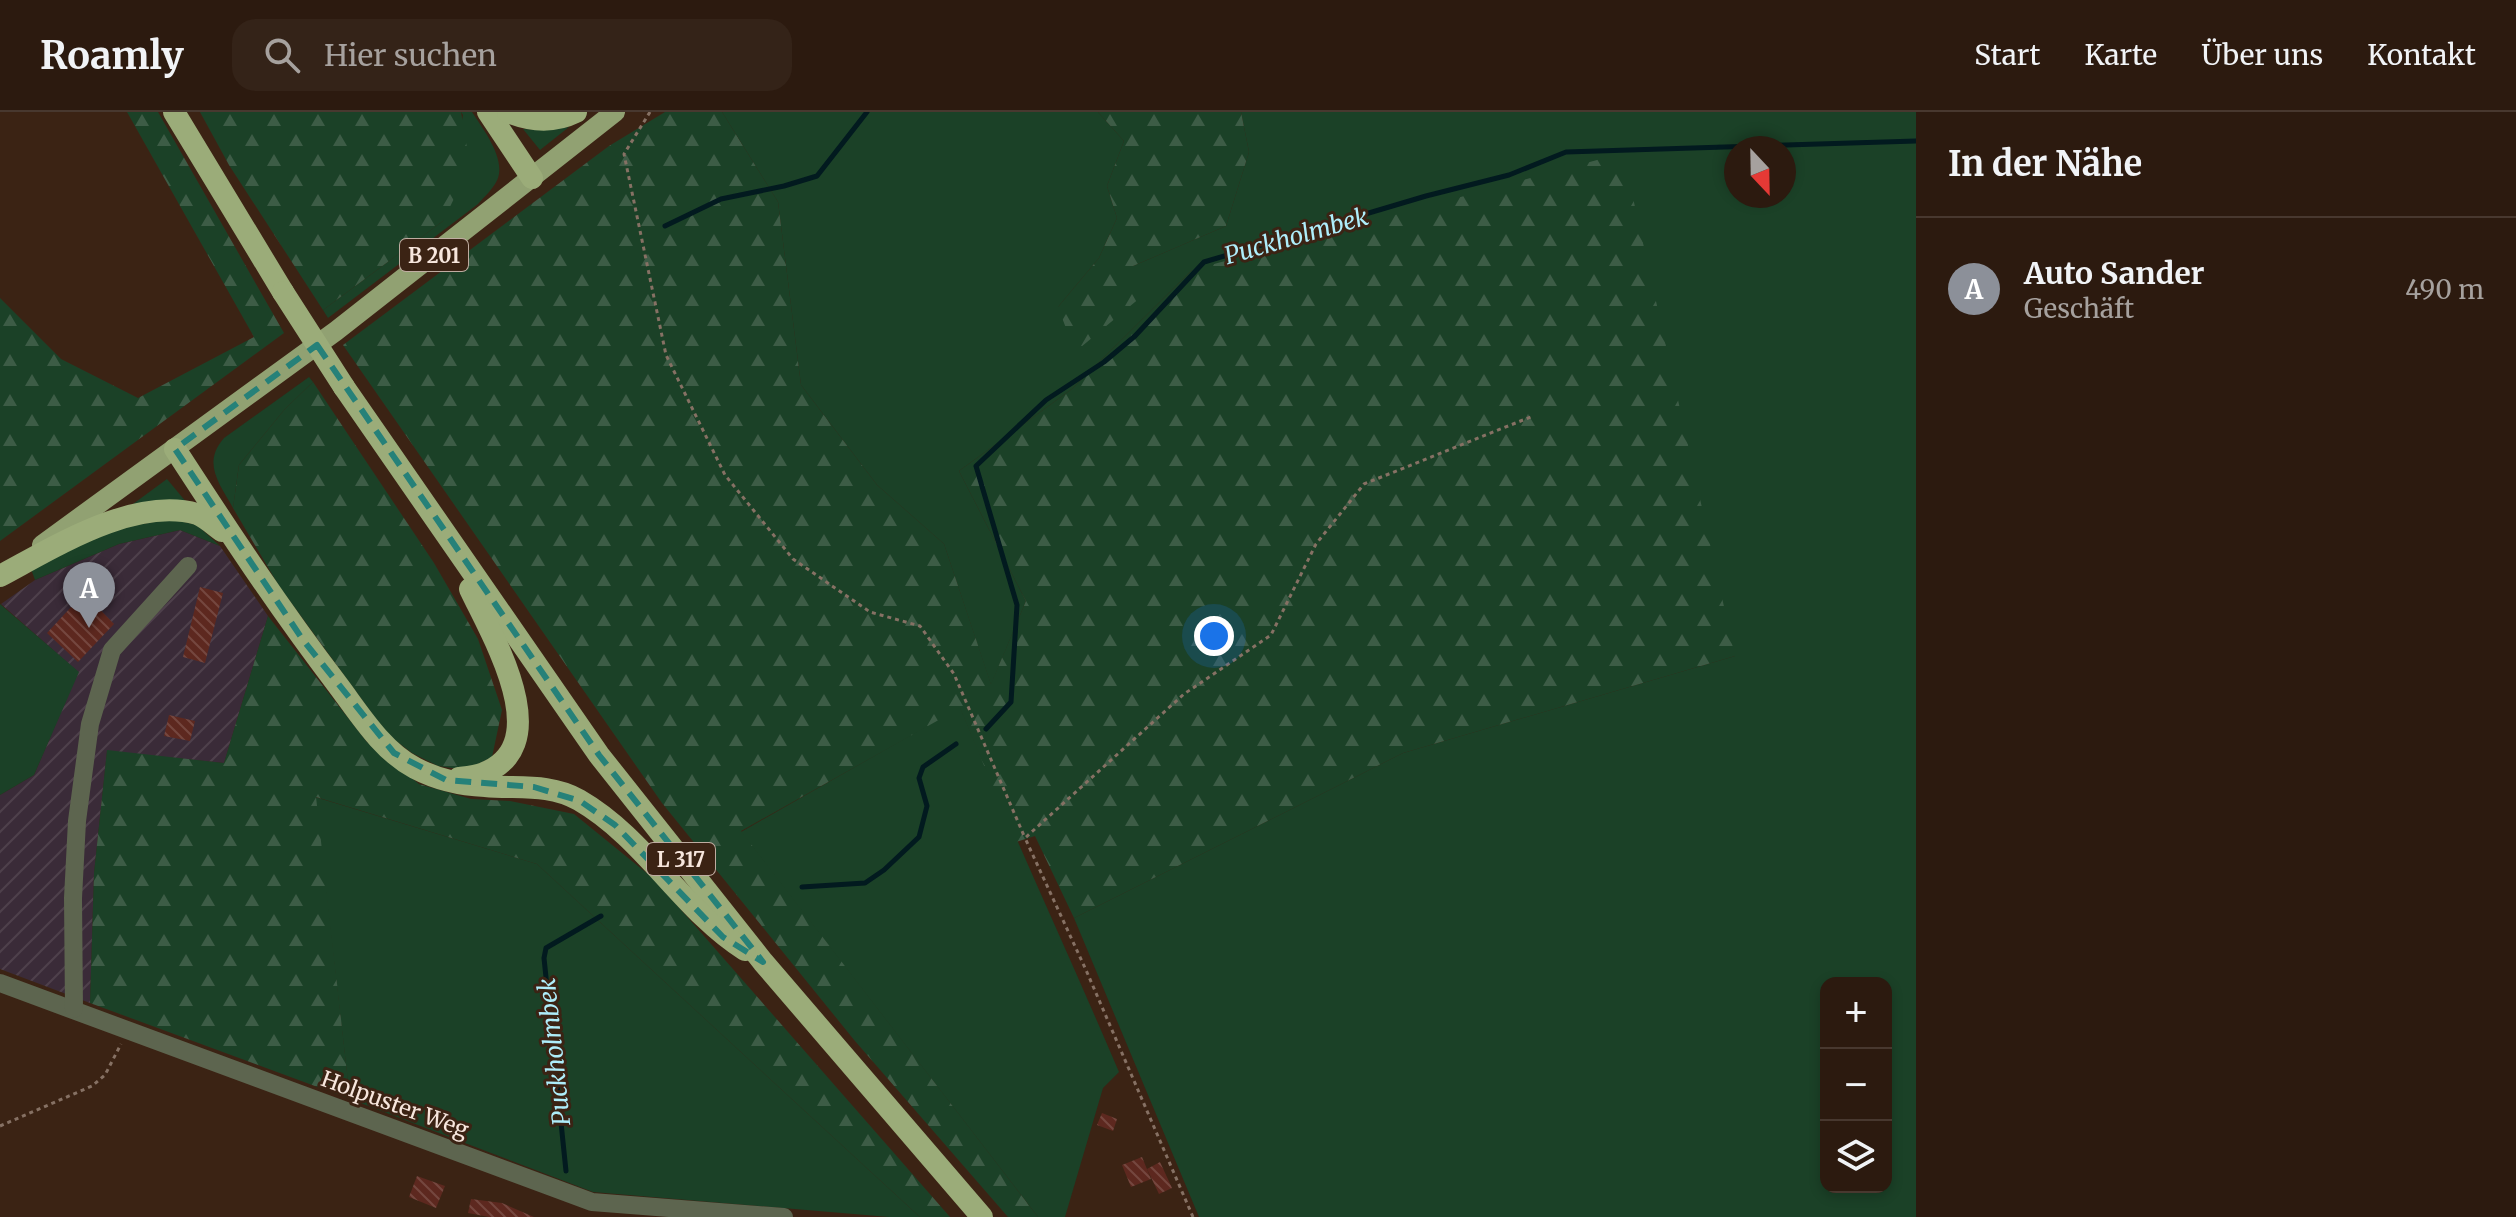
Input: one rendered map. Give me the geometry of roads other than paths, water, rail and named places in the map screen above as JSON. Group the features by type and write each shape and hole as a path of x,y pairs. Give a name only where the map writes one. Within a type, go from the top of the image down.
{"highway":[{"path":"174,112 283,292 448,539 512,681 518,707 514,747 502,762 485,773 446,780"},
{"path":"488,112 532,178"},
{"path":"508,112 533,120 567,117 576,112"},
{"path":"175,449 303,640 374,733 414,767 446,780 484,786 534,787 559,791 580,801 615,825 723,937 763,962"},
{"path":"0,576 82,533 148,510 198,514 233,538"},
{"name":"L 317","path":"448,539 599,755 763,962 982,1217"}],"main road":[{"name":"B 201","path":"0,576 336,331 615,112"}],"street":[{"path":"74,1009 73,898 77,821 90,724 112,650 188,566"},
{"name":"Holpuster Weg","path":"0,983 592,1202 784,1217"}],"waterway":[{"name":"Puckholmbek","path":"665,226 721,199 817,176 867,112"},
{"name":"Puckholmbek","path":"986,729 1011,702 1017,605 976,466 1046,400 1104,362 1135,336 1204,262 1426,196 1509,175 1566,152 1916,141"},
{"name":"Puckholmbek","path":"802,887 865,883 884,870 919,837 927,806 919,778 923,767 956,744"},
{"name":"Puckholmbek","path":"566,1171 544,958 546,948 601,916"}],"place":[{"name":"Auto Sander","path":"89,628"}]}
